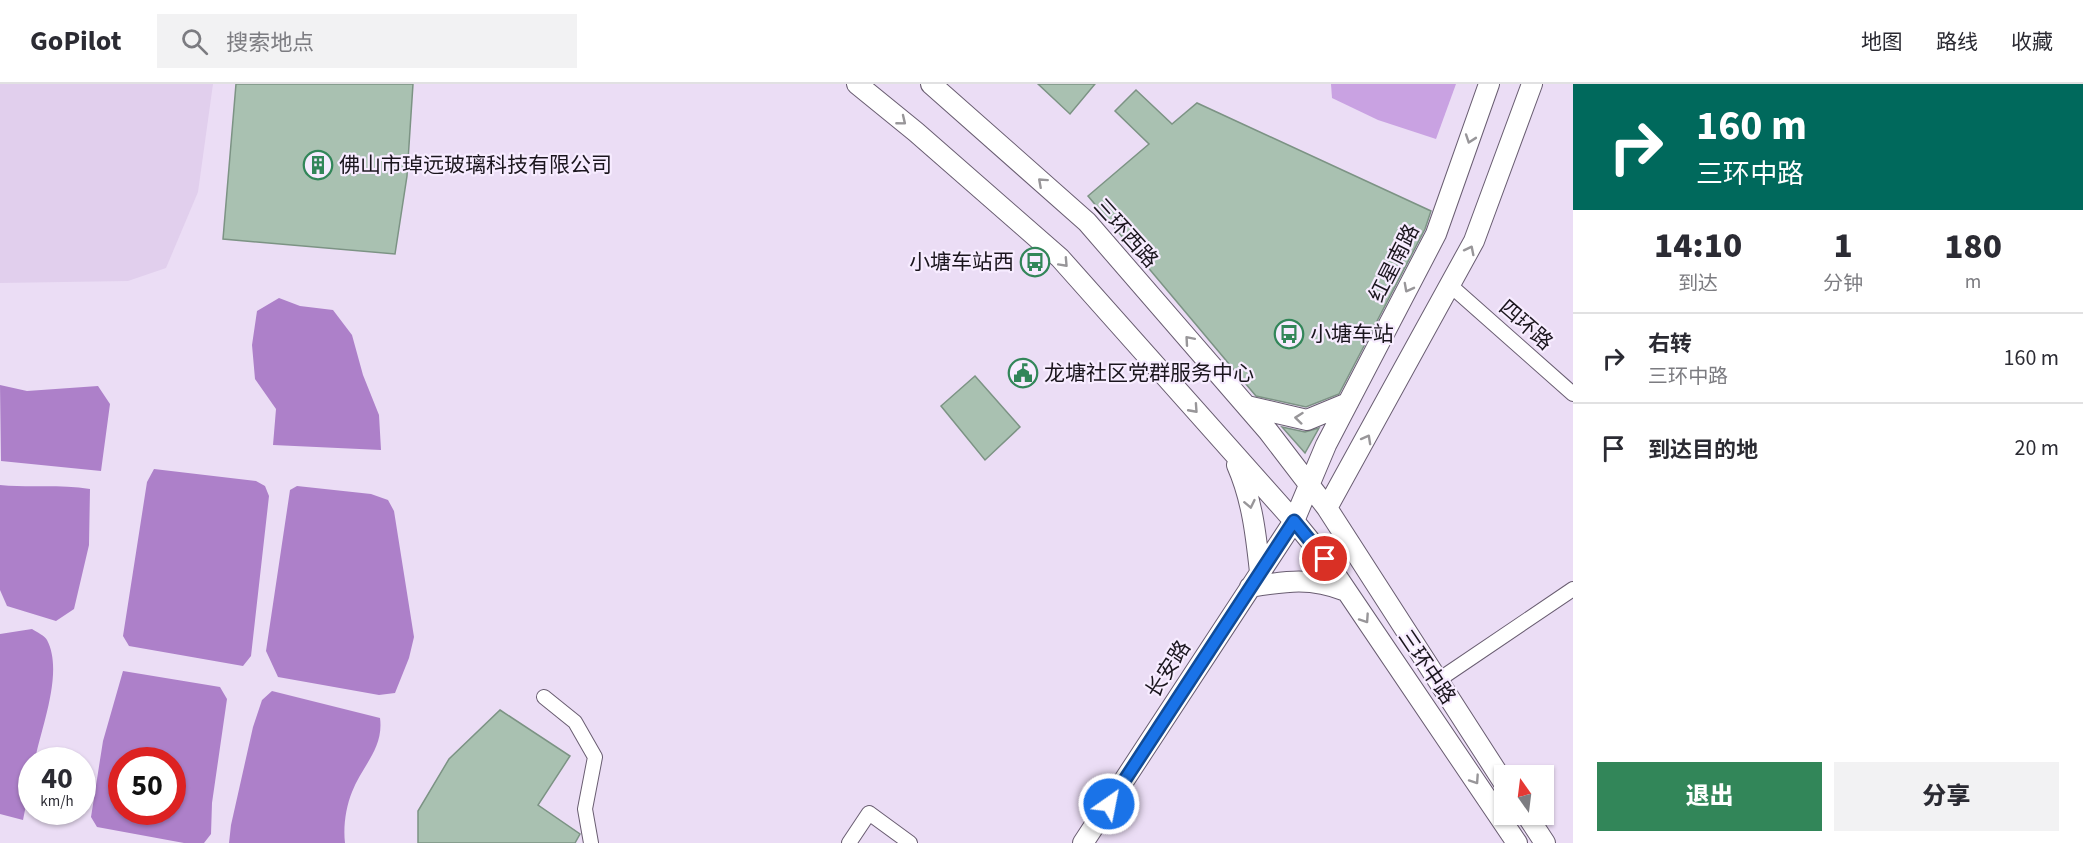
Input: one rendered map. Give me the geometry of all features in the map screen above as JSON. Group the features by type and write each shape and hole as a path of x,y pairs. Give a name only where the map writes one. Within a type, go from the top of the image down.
{"main road":[{"name":"三环中路","path":"856,84 916,132 1060,258 1294,521 1346,591 1517,843"},
{"name":"三环西路","path":"930,84 1088,222 1247,406 1309,485"},
{"name":"红星南路","path":"1294,521 1348,403 1436,234 1489,84"},
{"path":"1294,521 1327,508 1451,286 1474,241 1532,84"},
{"path":"1247,406 1307,420 1348,403"},
{"path":"1230,449 1246,486 1256,532 1255,580 1312,580 1346,591"},
{"path":"1344,479 1346,526 1355,552"},
{"name":"三环中路","path":"1309,485 1327,508 1494,768"},
{"name":"长安路","path":"1083,843 1294,521"},
{"path":"1533,825 1545,843"}],"street":[{"name":"四环路","path":"1451,286 1573,394"},
{"path":"1437,681 1573,589"},
{"path":"544,697 575,722 594,757 585,809 591,843"},
{"path":"849,843 869,813 910,843"}],"shaded area":[{"path":"0,84 213,84 198,192 166,268 128,281 0,283"},
{"path":"1331,84 1456,84 1436,139 1378,120 1332,98"},
{"path":"279,298 300,306 333,310 352,335 363,375 379,415 381,450 273,445 276,409 255,379 252,345 257,311"},
{"path":"0,385 27,391 98,386 110,404 101,471 1,461"},
{"path":"154,469 256,481 265,486 269,496 251,656 243,666 129,646 123,636 147,482"},
{"path":"0,485 90,489 89,545 74,609 56,621 7,606 0,590"},
{"path":"297,486 371,494 388,500 394,511 414,637 409,658 395,693 379,695 278,677 266,651 290,490"},
{"path":"32,629 47,640 52,653 50,700 38,747 18,747 18,819 0,814 0,634"},
{"path":"123,671 220,687 227,699 212,803 211,834 204,843 184,843 97,827 96,785 103,741"},
{"path":"272,691 380,718 376,748 356,783 348,804 345,843 229,843 253,727 262,700"}],"building":[{"name":"佛山市琸远玻璃科技有限公司","path":"236,84 413,84 407,176 395,254 223,239"},
{"path":"1038,84 1095,84 1070,114"},
{"name":"小塘车站","path":"1136,90 1172,124 1197,103 1431,211 1425,229 1339,394 1306,407 1256,396 1088,196 1149,144 1115,111"},
{"path":"975,376 1020,427 985,460 941,406"},
{"path":"1282,427 1305,432 1319,428 1305,453"},
{"path":"500,710 570,756 538,805 580,834 575,843 418,843 418,811 449,759"}],"place":[{"name":"佛山市琸远玻璃科技有限公司","path":"318,165"},
{"name":"小塘车站西","path":"1035,262"},
{"name":"小塘车站","path":"1289,334"},
{"name":"龙塘社区党群服务中心","path":"1023,373"}],"route":[{"path":"1109,804 1294,521 1325,559"}]}
